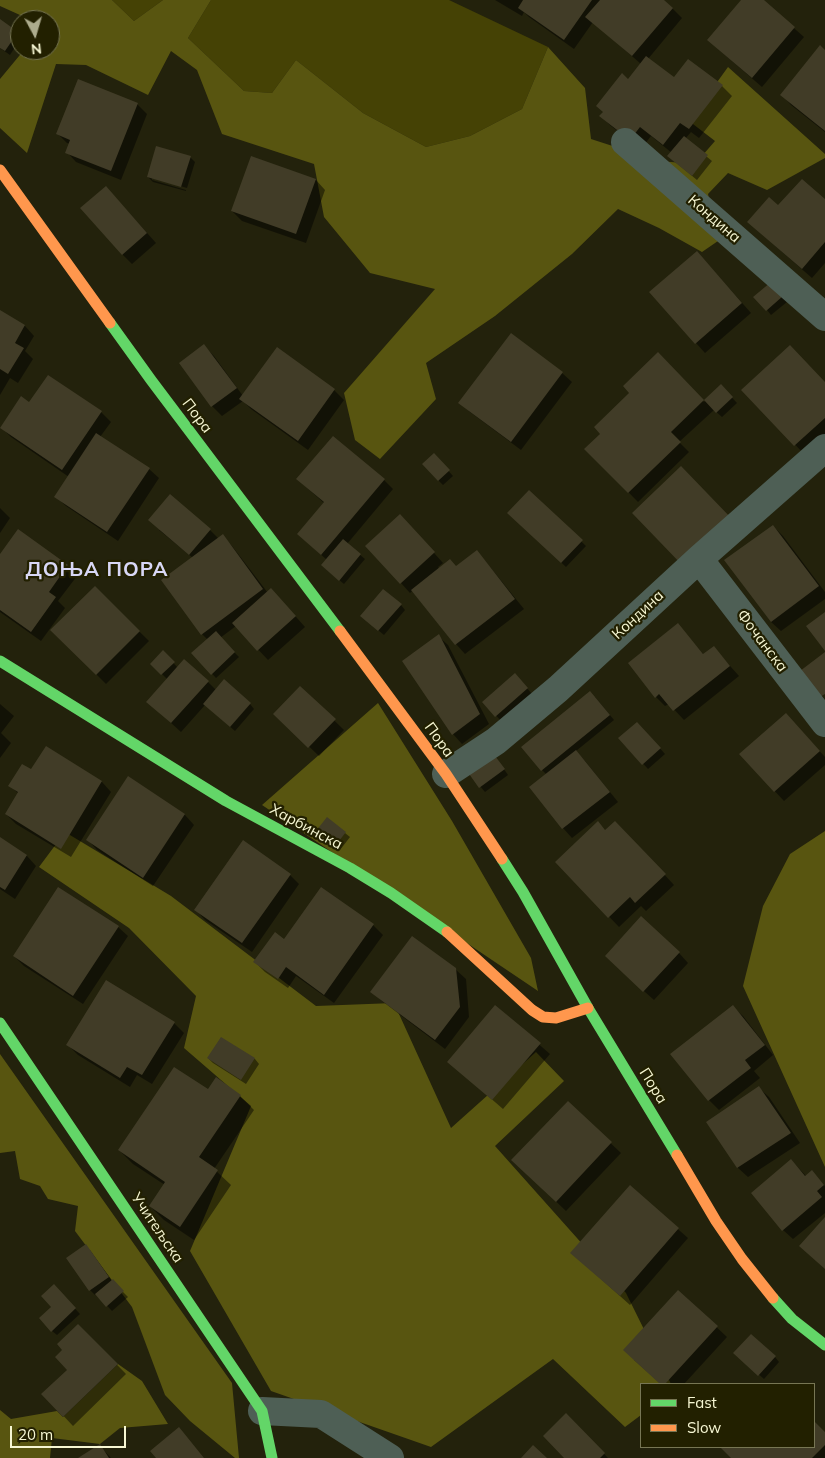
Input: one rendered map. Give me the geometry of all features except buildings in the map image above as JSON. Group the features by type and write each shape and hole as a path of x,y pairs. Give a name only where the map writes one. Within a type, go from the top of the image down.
{"street":[{"name":"Кондина","path":"626,142 825,316"},
{"name":"Пора","path":"0,170 151,380 446,774 523,892 588,1008 716,1221 742,1259 792,1319 825,1344"},
{"name":"Кондина","path":"446,774 496,741 558,689 699,559 825,448"},
{"name":"Фочанска","path":"699,559 825,723"},
{"name":"Харбинска","path":"0,661 226,800 350,868 391,893 452,936 532,1010 543,1017 556,1018 588,1008"},
{"name":"Учитељска","path":"0,1023 262,1411 272,1458"},
{"path":"262,1411 321,1414 390,1458"}],"shaded area":[{"path":"0,0 112,0 134,21 163,0 211,0 188,38 244,91 272,93 296,60 363,113 426,147 470,136 522,109 548,47 585,88 591,139 659,161 695,164 715,141 689,121 728,67 825,154 825,158 767,190 728,173 708,194 718,241 702,252 659,228 618,209 572,254 495,316 426,363 436,399 380,459 355,440 344,393 435,289 370,273 324,217 314,164 222,134 197,70 171,51 148,95 86,65 56,64 27,153 0,128 0,79 16,60 60,60 60,10 10,11 0,6"},
{"path":"112,0 163,0 134,21"},
{"path":"211,0 449,0 548,47 522,109 470,136 426,147 363,113 296,60 272,93 244,91 188,38"},
{"path":"378,703 452,821 531,958 538,991 262,805"},
{"path":"825,831 825,1167 743,986 763,906 790,854"},
{"path":"65,832 171,896 316,1006 394,1003 451,1128 536,1052 564,1081 495,1146 626,1293 671,1383 640,1383 640,1416 625,1427 553,1359 431,1447 271,1391 190,1251 251,1106 184,1048 196,996 129,928 39,867"},
{"path":"0,1054 232,1383 239,1458 235,1458 190,1421 165,1395 132,1307 75,1231 78,1206 48,1199 40,1186 20,1179 15,1151 0,1153"},
{"path":"118,1364 142,1381 168,1424 120,1428 100,1444 52,1438 50,1458 0,1458 0,1410 11,1419 57,1411 63,1417"}],"traffic: fast":[{"path":"110,323 340,631"},
{"path":"0,661 226,801 350,868 391,893 447,932"},
{"path":"502,859 523,892 588,1008 677,1155"},
{"path":"0,1023 262,1411 272,1458"},
{"path":"773,1298 792,1319 825,1345"}],"traffic: slow":[{"path":"0,170 110,323"},
{"path":"340,631 446,774 502,859"},
{"path":"447,932 532,1010 543,1017 556,1018 588,1008"},
{"path":"677,1155 716,1221 742,1259 773,1298"}],"district":[{"name":"ДОЊА ПОРА","path":"97,570"}]}
